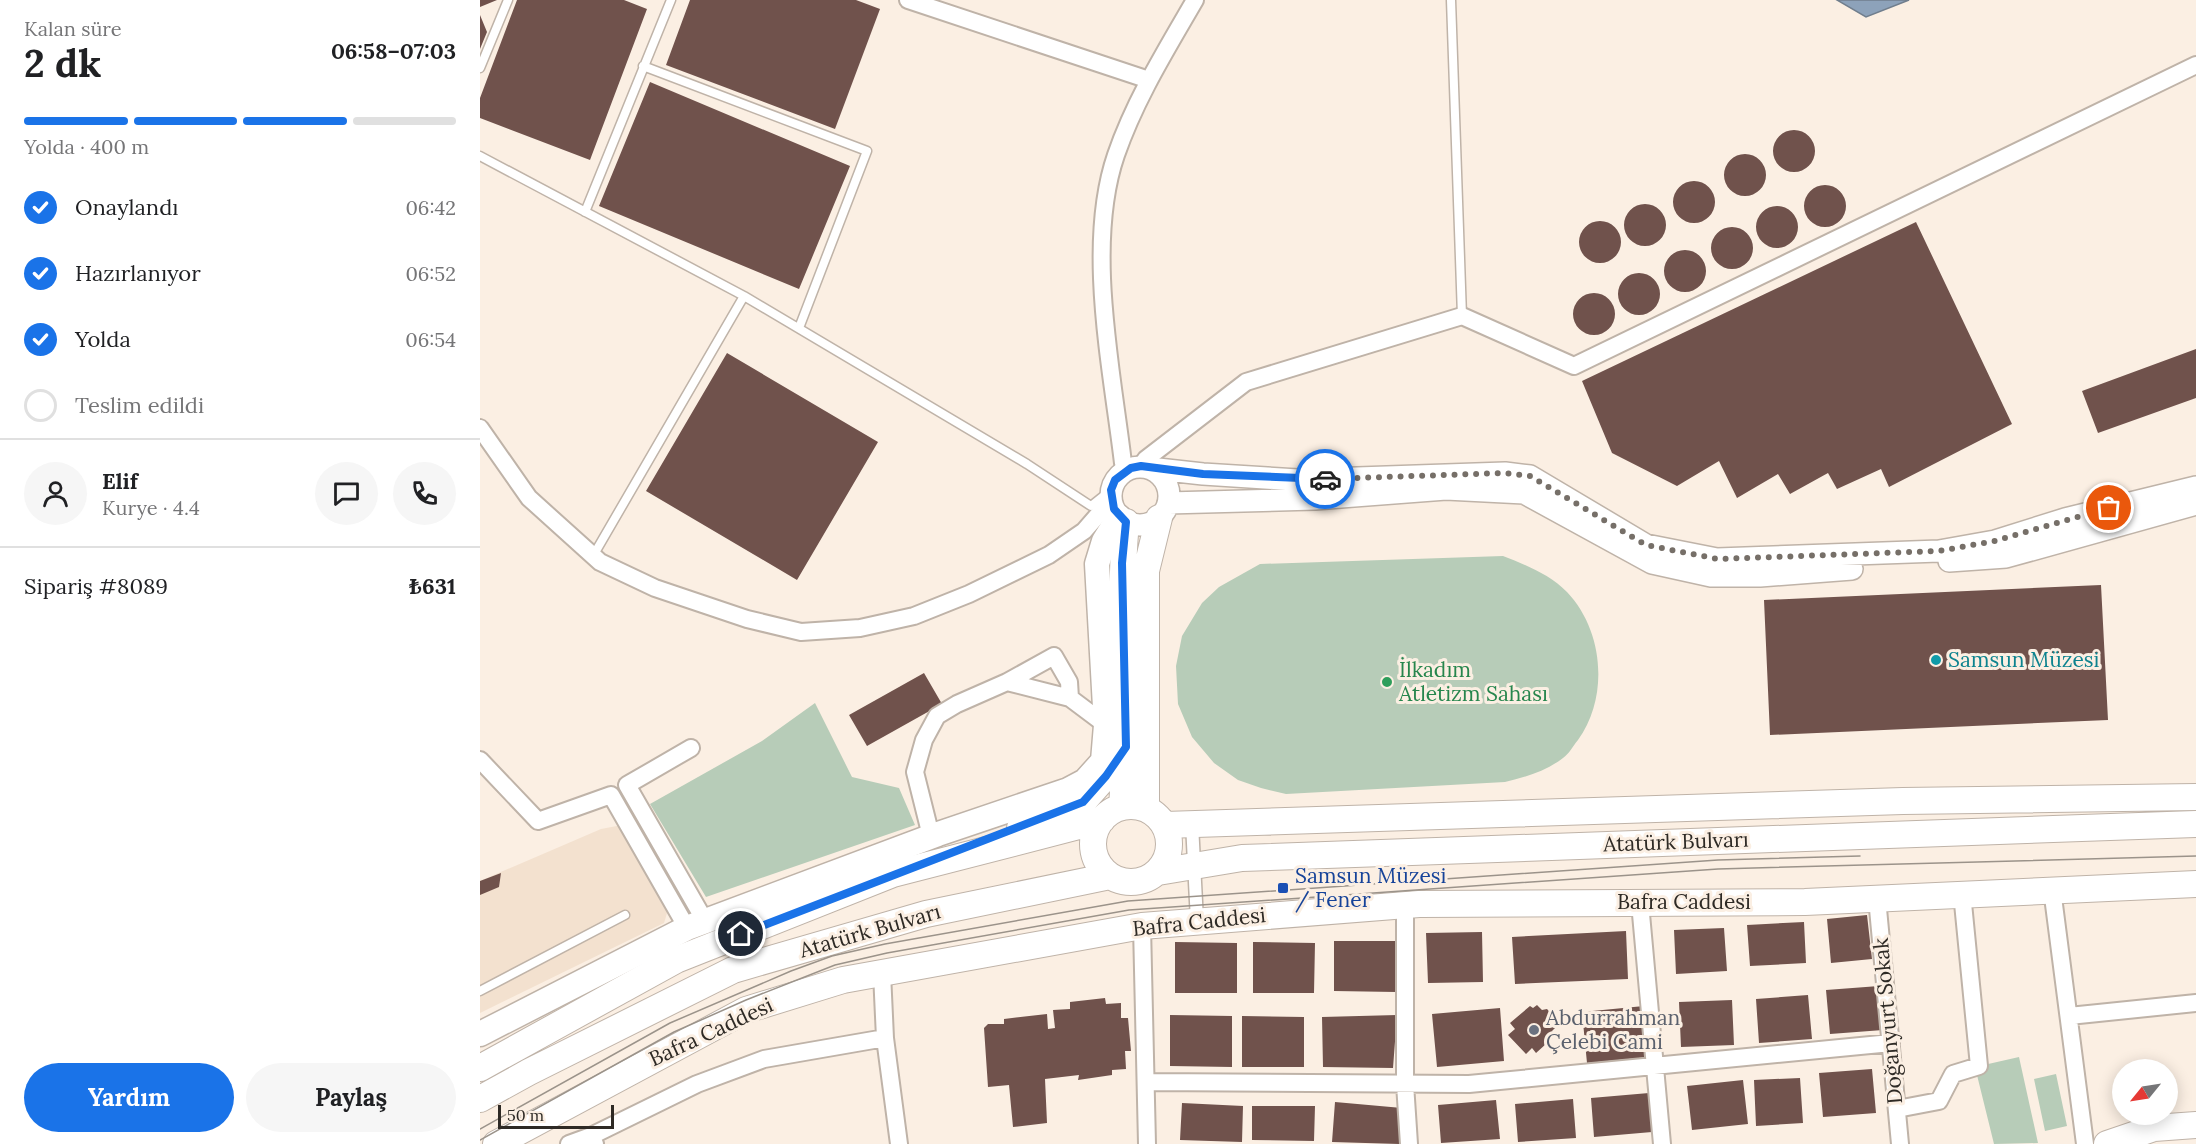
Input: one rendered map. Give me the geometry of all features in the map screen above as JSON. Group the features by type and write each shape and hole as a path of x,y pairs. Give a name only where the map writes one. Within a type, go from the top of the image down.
{"main road":[{"path":"480,1034 696,924 938,834 1068,790 1085,781 1103,761 1106,725 1098,564 1117,507"},
{"path":"1117,507 1122,563 1126,747 1134,815 1169,850 1158,872"},
{"path":"1134,815 1146,571 1164,511"},
{"path":"893,874 1020,828 1083,802 1106,776 1126,747"},
{"name":"Atatürk Bulvarı","path":"480,1068 676,960 893,874 1134,815 1192,824 1903,801 2196,797"},
{"path":"1110,876 1101,867 1094,850 1095,831 1134,815"},
{"name":"Atatürk Bulvarı","path":"480,1099 733,970 926,914 1110,876 1122,882 1135,883 1158,872 1242,858 2196,824"},
{"name":"Bafra Caddesi","path":"496,1144 746,1010 816,987 882,973 1142,926 1405,905 1805,902 2196,884"},
{"path":"2107,1144 2154,1128 2196,1125"},
{"path":"2140,1144 2196,1137"}],"street":[{"path":"908,0 1149,80"},
{"path":"1196,0 1149,80 1116,156 1104,212 1102,276 1124,464 1203,474 1298,480 1505,473 1530,476 1646,545 1718,559 1939,551 1995,541 2065,519 2196,487"},
{"path":"1117,507 1115,480 1140,467 1146,459 1246,382 1462,316 1574,366 2196,65"},
{"path":"480,428 529,498 592,556 655,588 747,619 801,632 860,628 914,616 1049,555 1117,507"},
{"path":"1140,467 1163,478 1169,494 1164,511"},
{"path":"1117,507 1143,525 1164,511 1446,489 1524,493 1652,563 1711,576 1760,576 2006,557 2196,504"},
{"path":"938,834 929,828 915,772 924,740 937,716 1054,656 1069,682 1070,698"},
{"path":"1007,682 1070,698 1106,725"},
{"path":"480,760 538,821 610,795 691,748"},
{"path":"627,784 696,924"},
{"path":"610,795 696,924"},
{"path":"1192,824 1197,921"},
{"path":"2052,889 2085,1144"},
{"path":"1897,1109 1939,1101 1953,1074 1979,1066 1962,893"},
{"name":"Doğanyurt Sokak","path":"1877,898 1900,1144"},
{"path":"1640,903 1662,1144"},
{"path":"1405,905 1405,1084 1409,1144"},
{"path":"1142,926 1148,1144"},
{"path":"882,973 885,1038 899,1144"},
{"path":"2069,1016 2196,1003"},
{"path":"569,1144 593,1140 697,1084 764,1059 885,1038"},
{"path":"1146,1082 1468,1084 1891,1043"}],"lane":[{"path":"480,68 508,0"},
{"path":"585,212 671,0"},
{"path":"1451,0 1462,316"},
{"path":"643,66 867,151 799,328"},
{"path":"480,156 744,296 1027,464 1091,506 1117,507"},
{"path":"592,556 744,296"},
{"path":"480,991 625,915"}],"shaded area":[{"path":"622,825 668,910 664,923 480,1013 480,881 601,829"}],"green space":[{"name":"İlkadım Atletizm Sahası","path":"1503,556 1545,575 1567,592 1589,626 1595,645 1598,685 1595,704 1588,723 1567,754 1550,767 1505,782 1286,794 1238,780 1214,763 1192,737 1178,704 1176,666 1182,636 1202,603 1219,587 1260,564"},
{"path":"815,703 852,777 899,788 915,825 706,897 650,804 762,741"},
{"path":"2019,1057 2038,1143 1994,1144 1975,1067"},
{"path":"2056,1074 2067,1126 2045,1131 2034,1079"}],"water":[{"path":"1837,0 1909,0 1866,17"}],"building":[{"path":"480,0 497,0 480,7"},
{"path":"517,0 624,0 647,9 590,160 480,118 480,98"},
{"path":"690,0 856,0 880,9 835,129 666,65"},
{"path":"480,15 487,32 480,49"},
{"path":"650,82 850,166 799,289 599,206"},
{"path":"1794,130 1809,136 1815,151 1809,166 1794,172 1779,166 1773,151 1779,136"},
{"path":"1745,154 1760,160 1766,175 1760,190 1745,196 1730,190 1724,175 1730,160"},
{"path":"1694,181 1709,187 1715,202 1709,217 1694,223 1679,217 1673,202 1679,187"},
{"path":"1825,185 1840,191 1846,206 1840,221 1825,227 1810,221 1804,206 1810,191"},
{"path":"1645,204 1660,210 1666,225 1660,240 1645,246 1630,240 1624,225 1630,210"},
{"path":"1777,206 1792,212 1798,227 1792,242 1777,248 1762,242 1756,227 1762,212"},
{"path":"1600,221 1615,227 1621,242 1615,257 1600,263 1585,257 1579,242 1585,227"},
{"path":"1916,222 2012,424 1889,487 1881,469 1837,489 1828,473 1790,494 1778,474 1737,498 1719,461 1677,486 1612,453 1582,381"},
{"path":"1732,227 1747,233 1753,248 1747,263 1732,269 1717,263 1711,248 1717,233"},
{"path":"1685,250 1700,256 1706,271 1700,286 1685,292 1670,286 1664,271 1670,256"},
{"path":"1639,273 1654,279 1660,294 1654,309 1639,315 1624,309 1618,294 1624,279"},
{"path":"1594,293 1609,299 1615,314 1609,329 1594,335 1579,329 1573,314 1579,299"},
{"path":"2196,349 2196,398 2098,433 2082,391"},
{"path":"727,353 878,442 797,580 646,491"},
{"name":"Samsun Müzesi","path":"2101,585 2108,720 1770,735 1764,600"},
{"path":"924,673 942,704 867,746 849,715"},
{"path":"501,873 499,887 480,895 480,881"},
{"path":"1867,915 1872,959 1831,963 1827,919"},
{"path":"1804,922 1806,963 1750,966 1747,925"},
{"path":"1724,928 1727,971 1676,974 1674,930"},
{"path":"1626,931 1628,979 1515,984 1512,937"},
{"path":"1482,932 1483,982 1428,983 1426,933"},
{"path":"1334,941 1396,941 1396,992 1334,991"},
{"path":"1175,942 1237,943 1237,993 1175,993"},
{"path":"1253,942 1315,943 1314,993 1253,993"},
{"path":"1879,986 1883,1030 1830,1034 1826,990"},
{"path":"1808,995 1812,1039 1759,1043 1756,999"},
{"path":"1105,998 1106,1004 1121,1003 1121,1018 1128,1018 1131,1051 1125,1051 1126,1069 1112,1070 1112,1075 1078,1080 1079,1075 1045,1079 1047,1123 1013,1127 1009,1085 988,1087 984,1028 988,1024 1004,1024 1004,1019 1047,1014 1048,1029 1055,1028 1053,1010 1070,1009 1070,1002"},
{"path":"1732,1000 1734,1045 1681,1047 1679,1002"},
{"name":"Abdurrahman Çelebi Cami","path":"1537,1005 1542,1010 1547,1009 1555,1018 1553,1023 1556,1027 1552,1031 1556,1035 1536,1053 1532,1048 1526,1054 1508,1035 1515,1029 1510,1023 1530,1006 1533,1008"},
{"path":"1644,1006 1649,1057 1587,1063 1582,1012"},
{"path":"1500,1008 1504,1061 1437,1067 1432,1014"},
{"path":"1170,1015 1232,1016 1232,1067 1170,1066"},
{"path":"1397,1015 1393,1068 1323,1067 1322,1017"},
{"path":"1242,1016 1304,1017 1304,1067 1242,1067"},
{"path":"1872,1069 1876,1113 1823,1117 1819,1073"},
{"path":"1800,1078 1803,1123 1756,1126 1754,1080"},
{"path":"1743,1080 1748,1124 1692,1130 1687,1086"},
{"path":"1649,1093 1652,1132 1594,1137 1591,1098"},
{"path":"1573,1099 1576,1138 1518,1142 1515,1104"},
{"path":"1496,1100 1500,1139 1441,1143 1438,1105"},
{"path":"1335,1102 1402,1108 1399,1144 1332,1142"},
{"path":"1182,1103 1243,1106 1242,1142 1180,1140"},
{"path":"1252,1106 1315,1106 1314,1141 1252,1140"}],"tram line":[{"path":"480,1129 670,1023 791,971 832,956 885,944 1128,901 1718,860 1860,856"},
{"path":"480,1140 674,1032 746,1000 835,965 887,953 1129,910 1718,869 2196,856"}],"way so far":[{"path":"1325,479 1505,473 1530,476 1646,545 1718,559 1939,551 1995,541 2109,508"}],"place":[{"name":"Samsun Müzesi","path":"1936,660"},
{"name":"İlkadım Atletizm Sahası","path":"1387,682"},
{"name":"Samsun Müzesi / Fener","path":"1283,888"},
{"name":"Abdurrahman Çelebi Cami","path":"1534,1030"}],"route":[{"path":"741,934 1083,802 1106,776 1126,747 1122,563 1126,522 1119,517 1111,500 1111,490 1115,480 1122,472 1141,466 1203,474 1298,480 1325,479"}]}
